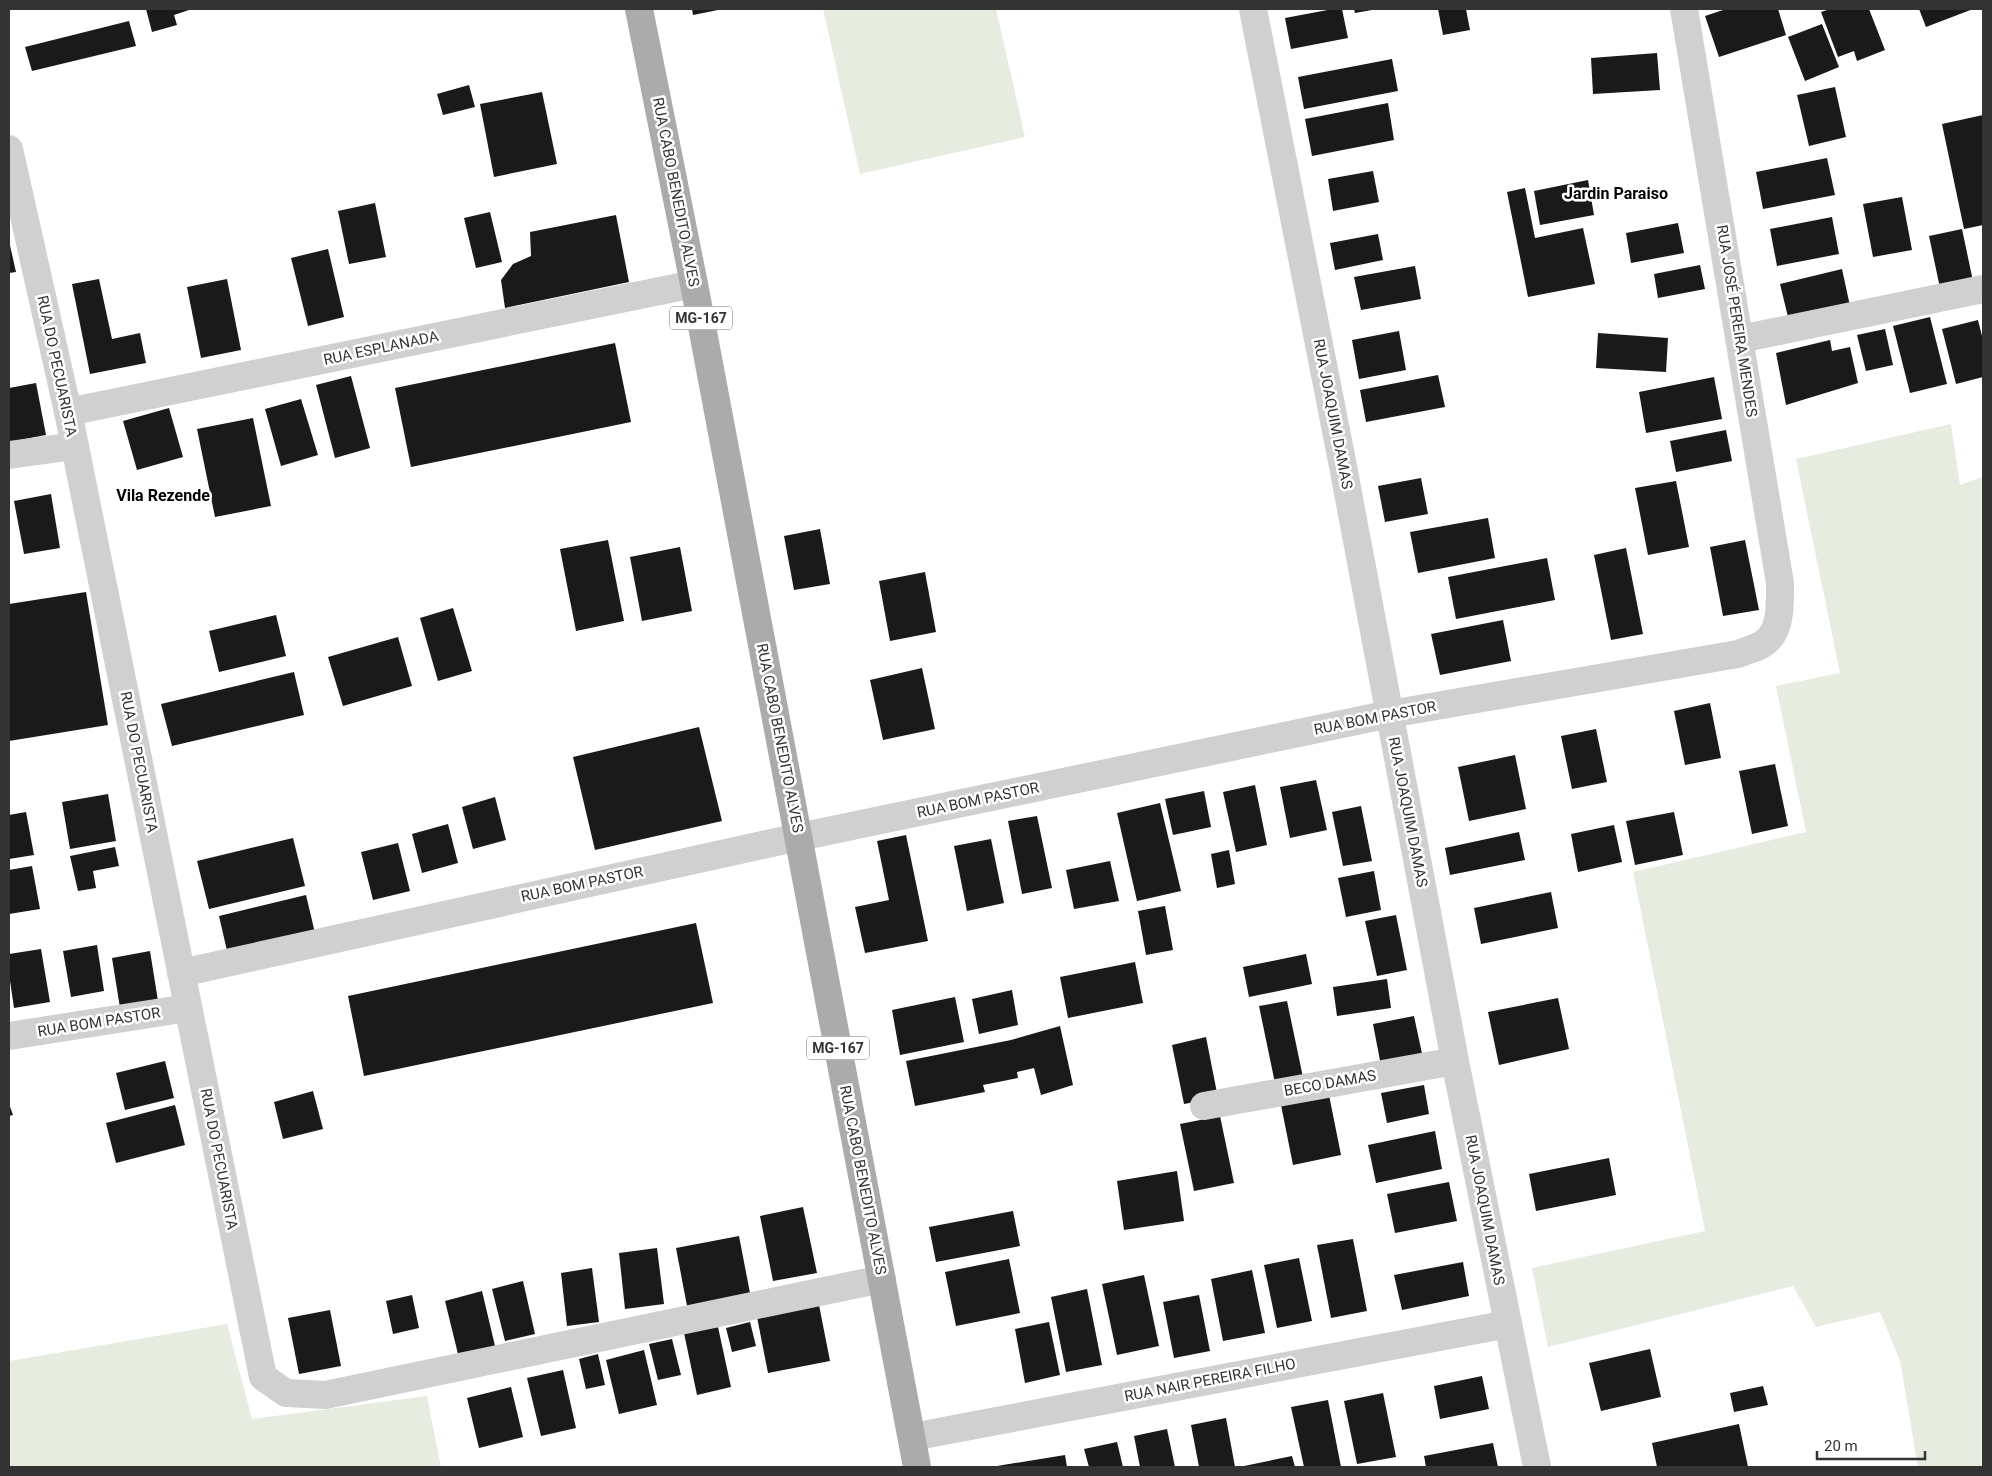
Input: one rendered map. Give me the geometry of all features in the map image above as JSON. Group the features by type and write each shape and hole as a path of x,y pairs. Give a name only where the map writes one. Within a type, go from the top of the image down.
{"main road":[{"name":"RUA CABO BENEDITO ALVES","path":"639,9 694,284 917,1467"}],"street":[{"name":"RUA JOAQUIM DAMAS","path":"1254,9 1455,1061 1537,1467"},
{"name":"RUA JOSÉ PEREIRA MENDES","path":"1684,9 1780,583 1780,610 1774,633"},
{"name":"RUA DO PECUARISTA","path":"9,149 68,412 263,1377 286,1394 325,1394 882,1279"},
{"name":"RUA ESPLANADA","path":"68,412 694,284"},
{"path":"1740,339 1983,289"},
{"path":"9,455 74,446"},
{"name":"RUA BOM PASTOR","path":"181,973 799,837 1390,714 1738,654 1762,645 1774,633"},
{"name":"RUA BOM PASTOR","path":"9,1036 188,1008"},
{"name":"BECO DAMAS","path":"1204,1106 1455,1061"},
{"name":"RUA NAIR PEREIRA FILHO","path":"912,1437 1508,1324"}],"shaded area":[{"path":"823,9 996,9 1025,137 860,174"},
{"path":"1951,424 1960,485 1983,477 1983,1467 1918,1467 1900,1361 1880,1312 1816,1327 1793,1286 1548,1347 1532,1268 1705,1231 1633,872 1806,832 1776,686 1840,673 1796,459"},
{"path":"227,1324 252,1419 427,1396 441,1467 9,1467 9,1361"}],"building":[{"path":"146,9 192,9 174,15 177,25 152,32"},
{"path":"692,9 718,9 718,10 693,15"},
{"path":"1342,9 1348,38 1291,49 1285,18"},
{"path":"1354,9 1372,9 1372,10 1355,13"},
{"path":"1438,9 1466,9 1470,30 1443,35"},
{"path":"1726,9 1778,9 1786,35 1719,57 1705,16"},
{"path":"1830,9 1869,9 1885,50 1857,61 1854,51 1838,57 1821,12"},
{"path":"1919,9 1973,9 1926,27"},
{"path":"129,21 136,46 32,71 25,47"},
{"path":"1822,24 1839,67 1805,81 1788,37"},
{"path":"1657,53 1660,90 1593,94 1591,58"},
{"path":"1392,59 1398,91 1304,109 1298,77"},
{"path":"469,85 475,107 443,115 437,94"},
{"path":"1835,87 1846,137 1809,146 1797,95"},
{"path":"542,92 557,164 494,177 480,104"},
{"path":"1388,103 1394,140 1312,156 1305,119"},
{"path":"1983,115 1983,225 1964,229 1942,124"},
{"path":"1827,158 1835,195 1763,209 1756,172"},
{"path":"1373,171 1379,202 1333,211 1328,179"},
{"path":"1588,180 1594,215 1540,225 1534,191"},
{"path":"1525,188 1535,238 1583,228 1595,284 1528,297 1507,192"},
{"path":"1902,197 1912,250 1873,257 1863,204"},
{"path":"375,203 386,257 349,264 338,211"},
{"path":"490,212 502,262 476,268 464,218"},
{"path":"616,215 629,282 505,308 501,280 513,264 531,256 530,232"},
{"path":"1832,217 1839,254 1777,266 1770,229"},
{"path":"1678,223 1684,253 1631,263 1626,233"},
{"path":"1962,229 1973,281 1940,288 1929,236"},
{"path":"1378,234 1383,260 1335,270 1330,243"},
{"path":"9,241 16,272 9,273"},
{"path":"328,249 344,317 308,326 291,258"},
{"path":"1700,265 1705,289 1658,298 1654,274"},
{"path":"1415,266 1421,299 1361,310 1354,277"},
{"path":"1842,269 1850,306 1789,321 1780,284"},
{"path":"99,279 112,339 140,333 146,363 90,374 72,284"},
{"path":"227,279 241,350 201,358 187,287"},
{"path":"1930,317 1947,384 1910,393 1893,326"},
{"path":"1978,320 1983,340 1983,377 1956,384 1942,329"},
{"path":"1885,329 1893,365 1866,371 1857,335"},
{"path":"1399,331 1406,370 1359,379 1352,340"},
{"path":"1598,333 1668,338 1666,372 1596,368"},
{"path":"1830,340 1832,351 1850,347 1858,383 1786,405 1776,353"},
{"path":"615,343 631,422 411,467 395,388"},
{"path":"1438,375 1445,407 1366,422 1360,390"},
{"path":"351,376 370,448 335,458 316,385"},
{"path":"1714,377 1722,419 1646,433 1639,392"},
{"path":"36,383 46,435 9,442 9,388"},
{"path":"301,399 318,455 281,466 265,409"},
{"path":"169,408 183,457 137,470 123,421"},
{"path":"253,418 271,506 215,517 197,429"},
{"path":"1726,430 1732,461 1676,472 1670,441"},
{"path":"1421,478 1428,514 1385,522 1378,486"},
{"path":"1676,481 1689,547 1648,555 1635,488"},
{"path":"51,494 60,548 24,554 14,501"},
{"path":"1488,518 1495,558 1418,573 1410,532"},
{"path":"820,529 830,584 794,590 784,536"},
{"path":"608,540 624,621 576,631 560,549"},
{"path":"1745,540 1759,610 1723,616 1710,547"},
{"path":"680,547 692,611 642,621 630,557"},
{"path":"1626,548 1643,634 1611,640 1594,555"},
{"path":"1547,558 1555,600 1456,619 1448,577"},
{"path":"925,572 936,632 890,641 879,581"},
{"path":"86,592 108,725 9,741 9,604"},
{"path":"453,608 472,671 438,681 420,618"},
{"path":"276,615 286,656 219,672 209,631"},
{"path":"1503,620 1511,661 1440,675 1431,634"},
{"path":"398,637 412,686 343,706 328,657"},
{"path":"922,668 935,729 883,740 870,680"},
{"path":"294,672 304,715 172,746 161,704"},
{"path":"1710,703 1721,758 1685,765 1674,711"},
{"path":"699,727 722,821 595,850 573,757"},
{"path":"1596,729 1607,782 1572,789 1561,736"},
{"path":"1515,755 1526,809 1469,821 1458,767"},
{"path":"1775,764 1788,826 1752,834 1739,771"},
{"path":"1316,780 1327,830 1290,838 1280,787"},
{"path":"1255,785 1267,845 1236,852 1223,792"},
{"path":"1204,791 1211,827 1173,835 1165,799"},
{"path":"108,794 116,841 70,849 62,802"},
{"path":"495,797 506,840 473,849 462,807"},
{"path":"1160,803 1181,891 1137,901 1117,813"},
{"path":"1361,806 1372,861 1343,866 1332,812"},
{"path":"26,812 34,855 9,859 9,815"},
{"path":"1674,812 1683,855 1635,865 1626,821"},
{"path":"1037,816 1052,888 1022,894 1008,821"},
{"path":"448,824 458,863 422,873 412,834"},
{"path":"1614,825 1622,862 1578,872 1571,834"},
{"path":"1519,832 1525,860 1450,875 1445,848"},
{"path":"906,835 928,941 865,953 855,907 889,900 877,841"},
{"path":"293,838 305,886 209,909 197,861"},
{"path":"991,839 1004,903 967,911 954,846"},
{"path":"398,843 410,891 373,900 361,852"},
{"path":"115,847 119,866 93,871 96,888 78,891 70,856"},
{"path":"1229,850 1235,884 1217,888 1211,854"},
{"path":"1110,861 1119,901 1074,909 1066,870"},
{"path":"32,866 40,909 9,914 9,870"},
{"path":"1374,871 1381,910 1346,917 1338,878"},
{"path":"1551,892 1558,928 1481,944 1474,908"},
{"path":"306,895 315,933 228,955 219,916"},
{"path":"1165,906 1173,950 1146,955 1138,911"},
{"path":"1396,915 1407,970 1377,976 1365,921"},
{"path":"696,923 713,1003 364,1076 348,996"},
{"path":"97,945 104,991 71,997 63,951"},
{"path":"41,949 50,1002 14,1008 9,974 9,954"},
{"path":"150,951 158,1001 120,1008 112,958"},
{"path":"1306,954 1312,984 1249,997 1243,967"},
{"path":"1135,962 1143,1003 1068,1018 1060,977"},
{"path":"1387,979 1391,1008 1337,1016 1333,987"},
{"path":"1012,990 1018,1025 979,1034 972,999"},
{"path":"955,997 964,1042 900,1055 892,1010"},
{"path":"1558,998 1569,1049 1499,1065 1488,1012"},
{"path":"1287,1001 1304,1082 1276,1088 1259,1006"},
{"path":"1414,1016 1424,1063 1382,1071 1373,1024"},
{"path":"1060,1026 1073,1085 1041,1095 1034,1068 1017,1072 1018,1078 983,1085 985,1092 915,1106 906,1061 1011,1040"},
{"path":"1206,1037 1218,1098 1184,1104 1172,1045"},
{"path":"165,1061 174,1098 125,1110 116,1073"},
{"path":"1424,1085 1429,1114 1387,1123 1381,1093"},
{"path":"313,1091 323,1129 283,1139 274,1102"},
{"path":"1329,1095 1341,1155 1293,1165 1281,1105"},
{"path":"9,1104 13,1115 9,1116"},
{"path":"175,1105 185,1145 116,1163 106,1123"},
{"path":"1220,1116 1234,1183 1194,1191 1180,1124"},
{"path":"1435,1131 1442,1169 1376,1183 1368,1145"},
{"path":"1609,1158 1616,1195 1536,1211 1529,1174"},
{"path":"1177,1171 1184,1221 1124,1230 1117,1181"},
{"path":"1449,1182 1457,1221 1395,1233 1387,1194"},
{"path":"803,1207 817,1273 773,1281 760,1216"},
{"path":"1013,1211 1020,1246 936,1262 929,1227"},
{"path":"739,1236 750,1293 687,1306 676,1248"},
{"path":"1353,1239 1367,1311 1331,1318 1317,1245"},
{"path":"657,1248 664,1304 625,1309 619,1253"},
{"path":"1299,1258 1312,1321 1277,1328 1264,1265"},
{"path":"1009,1259 1020,1313 956,1326 945,1272"},
{"path":"1463,1262 1469,1296 1402,1310 1394,1275"},
{"path":"592,1268 599,1322 567,1326 561,1273"},
{"path":"1252,1270 1265,1333 1223,1341 1211,1279"},
{"path":"1144,1275 1159,1346 1117,1355 1102,1284"},
{"path":"523,1281 535,1334 505,1341 492,1289"},
{"path":"1087,1289 1102,1365 1066,1372 1051,1297"},
{"path":"482,1291 495,1346 458,1354 445,1301"},
{"path":"412,1295 419,1328 393,1334 386,1301"},
{"path":"1199,1295 1210,1351 1174,1358 1163,1302"},
{"path":"819,1305 830,1361 768,1373 757,1317"},
{"path":"330,1310 341,1366 299,1374 288,1318"},
{"path":"750,1322 756,1346 732,1352 726,1328"},
{"path":"1049,1322 1060,1375 1025,1383 1015,1329"},
{"path":"718,1327 731,1387 697,1395 684,1333"},
{"path":"672,1339 681,1375 658,1380 649,1344"},
{"path":"1650,1349 1661,1397 1601,1411 1589,1363"},
{"path":"644,1350 657,1405 619,1414 606,1360"},
{"path":"598,1354 605,1385 586,1389 579,1359"},
{"path":"563,1370 576,1428 541,1436 527,1378"},
{"path":"1482,1376 1489,1409 1440,1419 1434,1386"},
{"path":"1763,1386 1768,1405 1734,1412 1730,1393"},
{"path":"511,1387 523,1437 479,1448 467,1398"},
{"path":"1383,1393 1396,1457 1357,1464 1344,1401"},
{"path":"1328,1400 1341,1467 1304,1467 1291,1407"},
{"path":"1226,1418 1235,1467 1199,1467 1191,1425"},
{"path":"1739,1424 1748,1467 1657,1467 1652,1443"},
{"path":"1167,1429 1175,1467 1140,1467 1134,1436"},
{"path":"1117,1442 1123,1467 1089,1467 1084,1449"},
{"path":"1493,1443 1498,1467 1426,1467 1424,1456"},
{"path":"1065,1455 1067,1467 997,1467 997,1466"},
{"path":"1292,1456 1295,1467 1244,1467 1244,1466"}],"district":[{"name":"Jardin Paraiso","path":"1616,193"},
{"name":"Vila Rezende","path":"163,495"}]}
